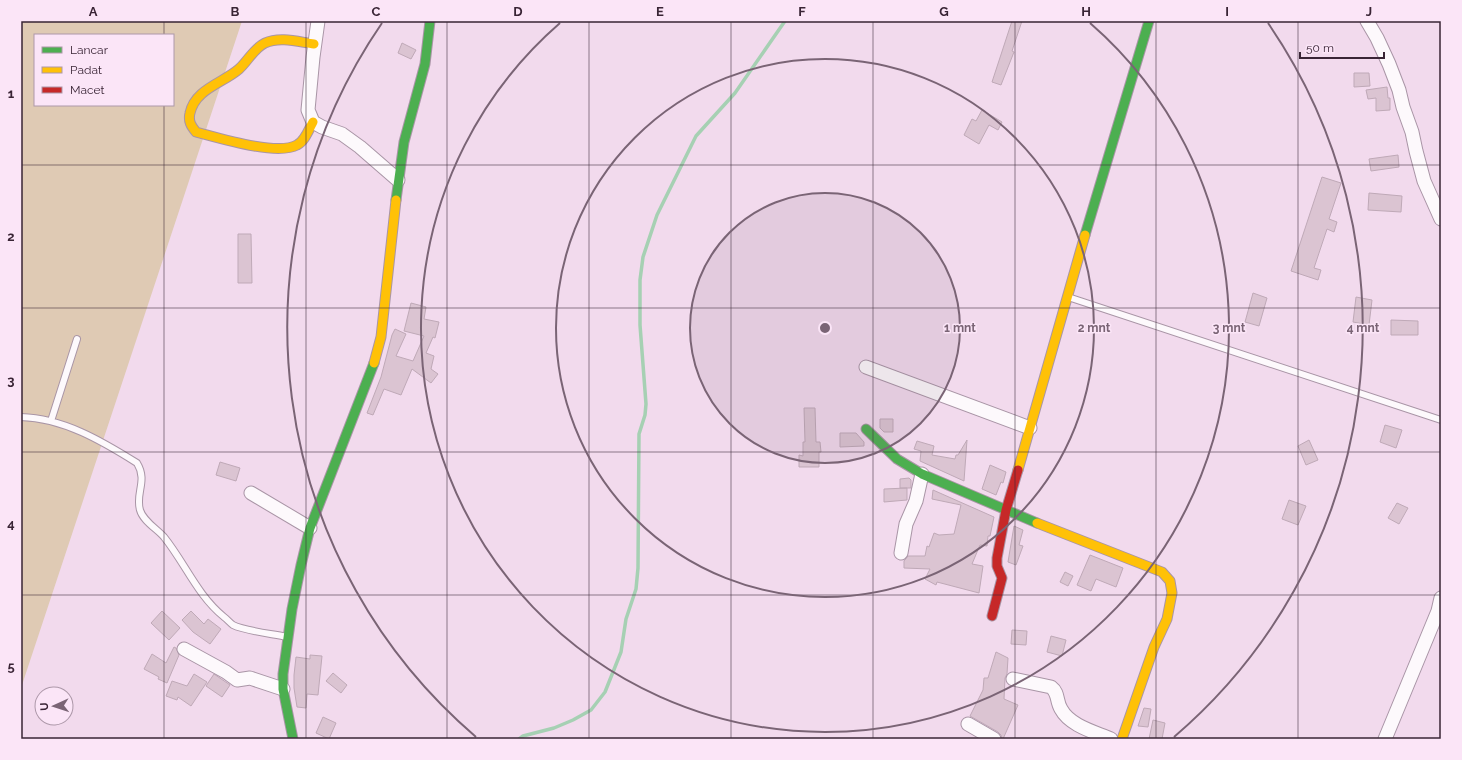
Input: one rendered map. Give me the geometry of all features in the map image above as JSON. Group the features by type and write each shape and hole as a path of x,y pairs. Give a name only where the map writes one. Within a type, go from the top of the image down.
{"street":[{"path":"318,21 314,44 308,110 313,122 342,134 360,147 398,180"},
{"path":"294,739 283,689 282,674 301,565 310,528 371,373 381,337 398,180 404,142 425,64 430,21"},
{"path":"992,616 1002,578 997,566 997,558 1006,510 1067,296 1149,21"},
{"path":"1367,21 1377,38 1399,90 1403,107 1412,132 1424,181 1441,219"},
{"path":"313,122 302,141 296,146 266,148 196,132 190,126 189,119 190,109 198,96 237,70 264,44 277,40 314,44"},
{"path":"866,367 1030,428"},
{"path":"866,428 896,459 922,474 1006,510 1162,572 1170,580 1172,593 1167,619 1154,647 1122,739"},
{"path":"901,552 906,524 916,501 922,474"},
{"path":"252,493 310,528"},
{"path":"1384,739 1438,611 1441,598"},
{"path":"184,650 226,672 237,680 250,678 283,689"},
{"path":"1013,679 1051,687 1056,691 1061,710 1069,719 1084,728 1111,739"},
{"path":"968,724 994,739"}],"lane":[{"path":"1067,296 1441,420"},
{"path":"51,421 77,339"},
{"path":"21,417 51,421 67,426 85,434 137,463 141,469 142,479 139,503 140,511 164,537 198,588 219,613 233,625 288,638"}],"shaded area":[{"path":"21,21 242,21 21,688"}],"building":[{"path":"1012,21 1022,21 1012,51 1014,52 1001,85 992,82"},
{"path":"402,43 416,50 411,59 398,53"},
{"path":"1354,73 1369,73 1370,86 1354,87"},
{"path":"1387,87 1388,98 1390,98 1390,110 1376,111 1376,98 1368,99 1366,90"},
{"path":"982,110 1002,122 998,130 989,125 979,144 964,135 972,119 976,121"},
{"path":"1398,155 1399,167 1371,171 1369,159"},
{"path":"1322,177 1341,183 1329,219 1337,222 1334,232 1327,229 1314,268 1321,270 1318,280 1291,271"},
{"path":"1369,193 1402,196 1401,212 1368,210"},
{"path":"238,234 251,234 252,283 238,283"},
{"path":"1253,293 1267,298 1259,326 1245,322"},
{"path":"1356,297 1372,300 1369,325 1353,322"},
{"path":"411,303 426,307 424,319 439,322 435,338 433,337 426,353 434,356 431,369 438,374 431,383 412,369 401,395 384,389 373,415 367,413 381,377 395,329 406,334 396,356 413,361 424,336 404,331"},
{"path":"1391,320 1418,321 1418,335 1391,335"},
{"path":"804,408 815,408 816,442 820,442 821,452 819,452 819,467 799,467 799,455 803,456 803,442 805,442"},
{"path":"880,419 893,419 893,432 884,432 880,428"},
{"path":"1385,425 1402,430 1396,448 1380,442"},
{"path":"840,433 856,433 864,442 864,446 840,447"},
{"path":"967,440 964,481 920,461 921,451 914,449 917,441 934,446 932,455 955,459 956,455 958,455"},
{"path":"1309,440 1318,460 1306,465 1298,446"},
{"path":"220,462 240,468 236,481 216,475"},
{"path":"990,465 1006,472 1003,483 1001,482 996,495 982,489"},
{"path":"909,478 911,480 911,488 900,488 900,479"},
{"path":"907,488 907,500 884,502 884,489"},
{"path":"933,490 994,517 990,536 988,536 987,546 980,545 972,564 983,566 979,593 937,582 936,585 925,579 930,569 904,568 904,561 908,556 925,556 927,546 929,547 934,533 939,535 954,534 961,505 932,499"},
{"path":"1289,500 1306,506 1298,525 1282,519"},
{"path":"1397,503 1408,508 1399,524 1388,518"},
{"path":"1014,526 1023,530 1019,545 1023,546 1016,565 1008,562"},
{"path":"1090,555 1123,568 1116,587 1096,579 1091,591 1077,585"},
{"path":"1065,572 1073,576 1068,586 1060,582"},
{"path":"162,611 180,628 169,640 151,623"},
{"path":"191,611 204,624 208,619 221,629 210,644 193,632 182,620"},
{"path":"1012,630 1027,631 1026,645 1011,644"},
{"path":"1051,636 1066,640 1062,656 1047,652"},
{"path":"174,647 179,655 167,683 158,679 159,677 144,669 152,654 166,663"},
{"path":"996,652 1008,658 1004,699 1018,705 1003,739 998,732 970,716 983,690 984,678 988,678"},
{"path":"310,655 322,656 318,695 307,694 306,708 297,707 294,688 296,657 310,659"},
{"path":"333,673 347,685 341,693 326,681"},
{"path":"194,674 207,682 191,706 178,697 177,700 166,696 172,681 187,686"},
{"path":"214,674 230,685 222,697 206,686"},
{"path":"1144,708 1151,709 1148,727 1138,726"},
{"path":"323,717 336,723 329,739 316,733"},
{"path":"1153,720 1165,723 1162,739 1149,739"}],"waterway":[{"path":"519,739 523,736 554,728 591,710 605,692 621,652 626,619 636,589 638,568 639,434 645,415 646,404 640,325 640,280 643,257 657,215 696,136 735,93 785,21"}],"traffic: fast":[{"path":"396,200 404,142 425,64 430,21"},
{"path":"1085,235 1149,21"},
{"path":"293,739 283,689 283,674 292,609 301,565 310,528 374,363"},
{"path":"866,429 897,459 922,474 1037,523"}],"traffic: slow":[{"path":"313,122 305,138 300,143 288,148 276,148 248,145 196,132 191,125 189,118 193,105 203,92 233,74 261,45 277,40 314,44"},
{"path":"374,363 381,337 396,200"},
{"path":"1018,470 1085,235"},
{"path":"1037,523 1162,572 1170,581 1172,593 1167,619 1154,647 1122,739"}],"traffic: jam":[{"path":"992,616 1002,578 997,566 997,558 1006,510 1018,470"}]}
